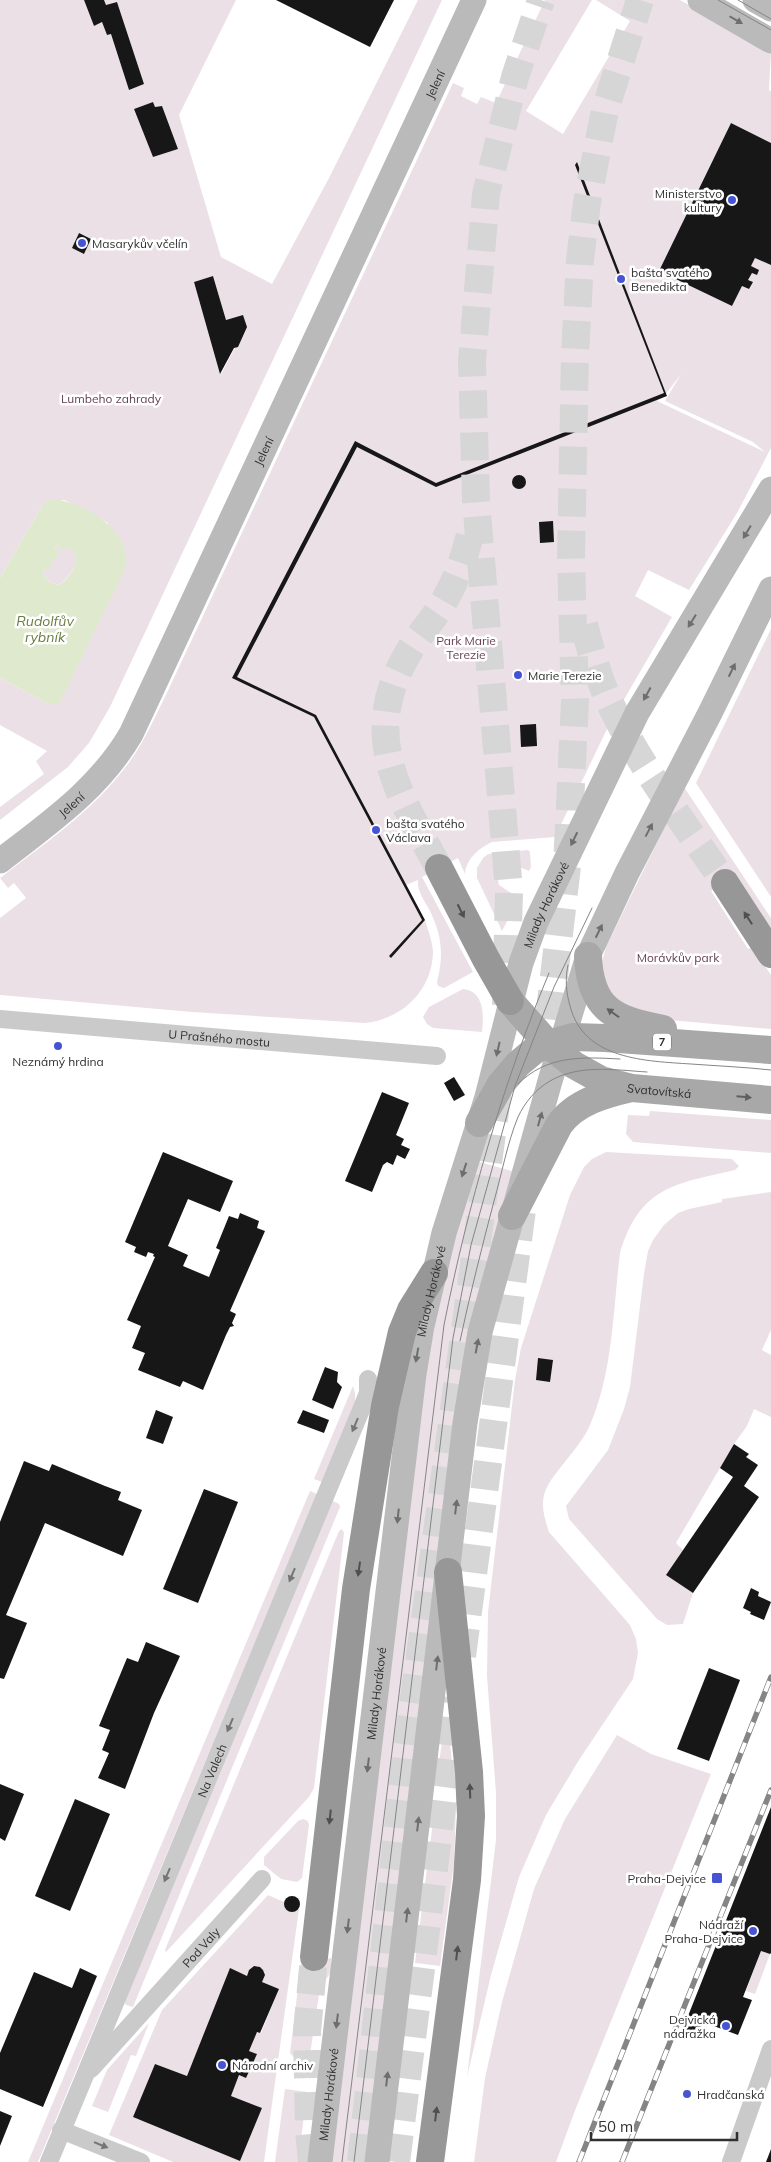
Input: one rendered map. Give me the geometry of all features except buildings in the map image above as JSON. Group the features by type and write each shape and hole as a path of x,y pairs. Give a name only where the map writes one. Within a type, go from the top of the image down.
{"highway":[{"path":"439,868 510,1002"},
{"path":"725,883 771,954"},
{"path":"314,1957 356,1589 385,1406 402,1332 411,1310 434,1273"},
{"path":"430,2162 467,1880 470,1816 469,1772 448,1572"}],"main road":[{"name":"Jelení","path":"0,862 88,791 118,756 131,734 474,0"},
{"path":"700,0 771,41"},
{"path":"755,0 771,9"},
{"name":"Milady Horákové","path":"320,2162 414,1374 444,1233 479,1123 524,954 549,892 636,713 771,490"},
{"path":"377,2162 472,1373 480,1332 556,1046 588,956 627,873 710,713 771,589"},
{"path":"588,956 592,983 599,999 613,1014 638,1024 767,1049"},
{"name":"Svatovítská","path":"510,1002 590,1075 610,1083 632,1088 771,1100"},
{"name":"7","path":"556,1046 573,1037 767,1049"},
{"path":"479,1123 491,1099 511,1072 536,1050 556,1046"},
{"path":"512,1216 559,1125 567,1114 598,1097 632,1088"}],"street":[{"name":"U Prašného mostu","path":"8,1020 437,1056"},
{"name":"Na Valech","path":"49,2162 368,1393 368,1379"},
{"name":"Pod Valy","path":"82,2079 262,1879"},
{"path":"108,2017 139,2016"},
{"path":"731,2162 771,2049"},
{"path":"61,2130 141,2162"}],"green space":[{"name":"Lumbeho zahrady","path":"0,0 84,0 94,26 102,22 107,35 111,34 129,90 144,84 117,2 106,5 104,0 236,0 179,115 221,257 272,284 329,178 418,0 442,0 110,707 89,743 68,767 0,820 0,807 44,774 36,761 47,751 0,725 0,678 49,704 108,523 64,500 42,506 0,578","holes":["153,102 155,107 162,106 178,149 153,157 134,109","79,233 91,239 84,254 72,248","213,276 226,320 243,315 246,327 221,374 194,282"]},
{"name":"Park Marie Terezie","path":"545,0 592,0 526,111 563,134 630,21 596,0 680,0 771,51 769,90 771,92 771,143 731,123 659,271 732,306 742,286 749,289 752,282 748,280 752,273 757,275 751,266 755,258 771,265 771,448 737,513 689,590 648,570 635,596 672,617 608,727 555,837 492,842 482,847 474,855 468,864 465,874 458,858 422,877 473,972 444,988 438,986 437,982 441,963 439,936 433,918 420,892 418,880 406,885 314,717 422,920 402,944 425,920 430,935 433,951 432,965 428,978 413,1000 403,1009 378,1021 364,1023 192,1012 0,995 0,918 26,898 14,883 8,888 0,878 66,827 96,800 124,769 141,744 164,699 453,83 464,88 461,96 477,104 481,97 496,103","holes":["681,374 665,401 753,442 765,452 657,401 665,395"]},
{"path":"57,545 73,550 77,559 70,575 58,585 48,581 42,572 44,568 46,570 59,552 55,548"},
{"path":"771,629 771,897 696,783"},
{"name":"Morávkův park","path":"684,787 771,918 771,931 734,877 711,891 748,949 752,947 771,975 771,1029 658,1019 608,997 601,966 606,947"},
{"path":"528,850 530,852 531,867 529,871 512,864 502,868 499,874 499,885 519,898 502,931 477,878 477,868 488,854"},
{"path":"463,989 475,994 479,999 483,1018 482,1032 433,1028 427,1024 423,1017 429,1007"},
{"path":"650,1111 771,1120 771,1153 633,1142 626,1134 628,1115 649,1116"},
{"path":"606,1152 732,1159 739,1166 735,1170 677,1185 662,1192 649,1201 638,1214 628,1231 620,1253 608,1362 598,1405 586,1434 552,1479 544,1495 543,1509 549,1532 630,1625 636,1639 638,1653 633,1679 579,1760 546,1815 519,1877 491,1975 467,2077 496,1840 496,1793 487,1676 488,1612 515,1380 521,1348 570,1195 584,1167 592,1159"},
{"path":"476,1161 515,1172 365,2162 330,2162 426,1375 449,1255"},
{"path":"771,1192 771,1330 762,1350 771,1355 771,1417 754,1409 747,1426 734,1444 676,1543 683,1550 666,1575 693,1593 683,1624 667,1625 657,1619 569,1519 566,1506 608,1450 624,1409 630,1387 644,1274 648,1251 653,1240 664,1225 678,1213 722,1202 722,1199"},
{"path":"353,1386 355,1401 322,1482 314,1479"},
{"path":"310,1491 317,1494 38,2162 28,2162"},
{"path":"331,1500 339,1504 340,1507 133,2007 126,2005 124,2001"},
{"path":"342,1529 344,1533 314,1788 309,1797 166,1952 165,1950 339,1531"},
{"path":"445,1717 447,1717 454,1781 437,1779"},
{"path":"617,1735 651,1754 711,1774 556,2162 474,2162 485,2078 502,2002 534,1889 565,1819"},
{"path":"435,1806 456,1808 454,1863 440,1966 415,1963"},
{"path":"303,1819 308,1821 309,1825 302,1878 297,1882 281,1879 264,1865 264,1857 298,1821"},
{"path":"268,1895 284,1902 285,1908 288,1911 299,1909 264,2162 173,2162 109,2135 162,2010","holes":["257,1966 264,1971 262,1982 279,1989 261,2033 257,2032 249,2051 256,2054 246,2078 239,2075 231,2096 262,2108 240,2161 133,2117 155,2064 187,2076 230,1969 247,1976 249,1970"]},
{"path":"761,1951 770,1954 755,1994 746,1991"},
{"path":"302,1955 324,1959 331,1958 331,1972 320,1988 309,2061 298,2060 290,2053"},
{"path":"149,2023 136,2056 131,2055 108,2112 92,2106 107,2070"},
{"path":"285,2089 307,2092 298,2162 275,2162"}],"water":[{"name":"Rudolfův rybník","path":"48,500 63,501 83,508 111,527 123,544 126,567 59,704 49,704 0,678 0,578 42,506","holes":["57,545 62,549 70,548 74,552 76,563 67,578 58,585 48,581 42,572 44,569 47,570 60,552 55,548"]}],"tunnel":[{"path":"506,1005 509,891 476,501 472,361 486,194 515,77 541,0"},
{"path":"544,1061 567,866 575,701 571,557 575,355 580,260 587,202 605,110 640,0"},
{"path":"439,868 409,813 389,761 385,735 387,707 395,679 411,648 437,613 451,589 463,559 472,527"},
{"path":"584,625 601,683 634,749 725,883"},
{"path":"361,2162 406,1756 498,1090"},
{"path":"462,1656 522,1210"},
{"path":"396,2162 456,1698"},
{"path":"312,2162 309,2131 307,2032 314,1957"}],"tram line":[{"path":"718,0 771,30"},
{"path":"738,0 771,19"},
{"path":"354,2162 453,1338 471,1245 515,1086 554,987 592,908"},
{"path":"568,965 566,980 568,996 577,1024 588,1037 603,1047 637,1059 771,1070"},
{"path":"342,2162 444,1325 475,1191 501,1102 549,973"},
{"path":"518,1084 529,1075 553,1063 579,1058 620,1059"},
{"path":"460,1341 508,1148 514,1127 524,1106 531,1096 545,1084 573,1072 597,1069 647,1072"}],"railway":[{"path":"579,2162 771,1677"},
{"path":"622,2162 771,1790"}],"place":[{"name":"Ministerstvo kultury","path":"732,200"},
{"name":"Masarykův včelín","path":"82,243"},
{"name":"bašta svatého Benedikta","path":"621,279"},
{"name":"Marie Terezie","path":"518,675"},
{"name":"bašta svatého Václava","path":"376,830"},
{"name":"Neznámý hrdina","path":"58,1046"},
{"name":"Praha-Dejvice","path":"717,1878"},
{"name":"Nádraží Praha-Dejvice","path":"753,1931"},
{"name":"Dejvická nádražka","path":"726,2026"},
{"name":"Národní archiv","path":"222,2065"},
{"name":"Hradčanská","path":"687,2094"}]}
